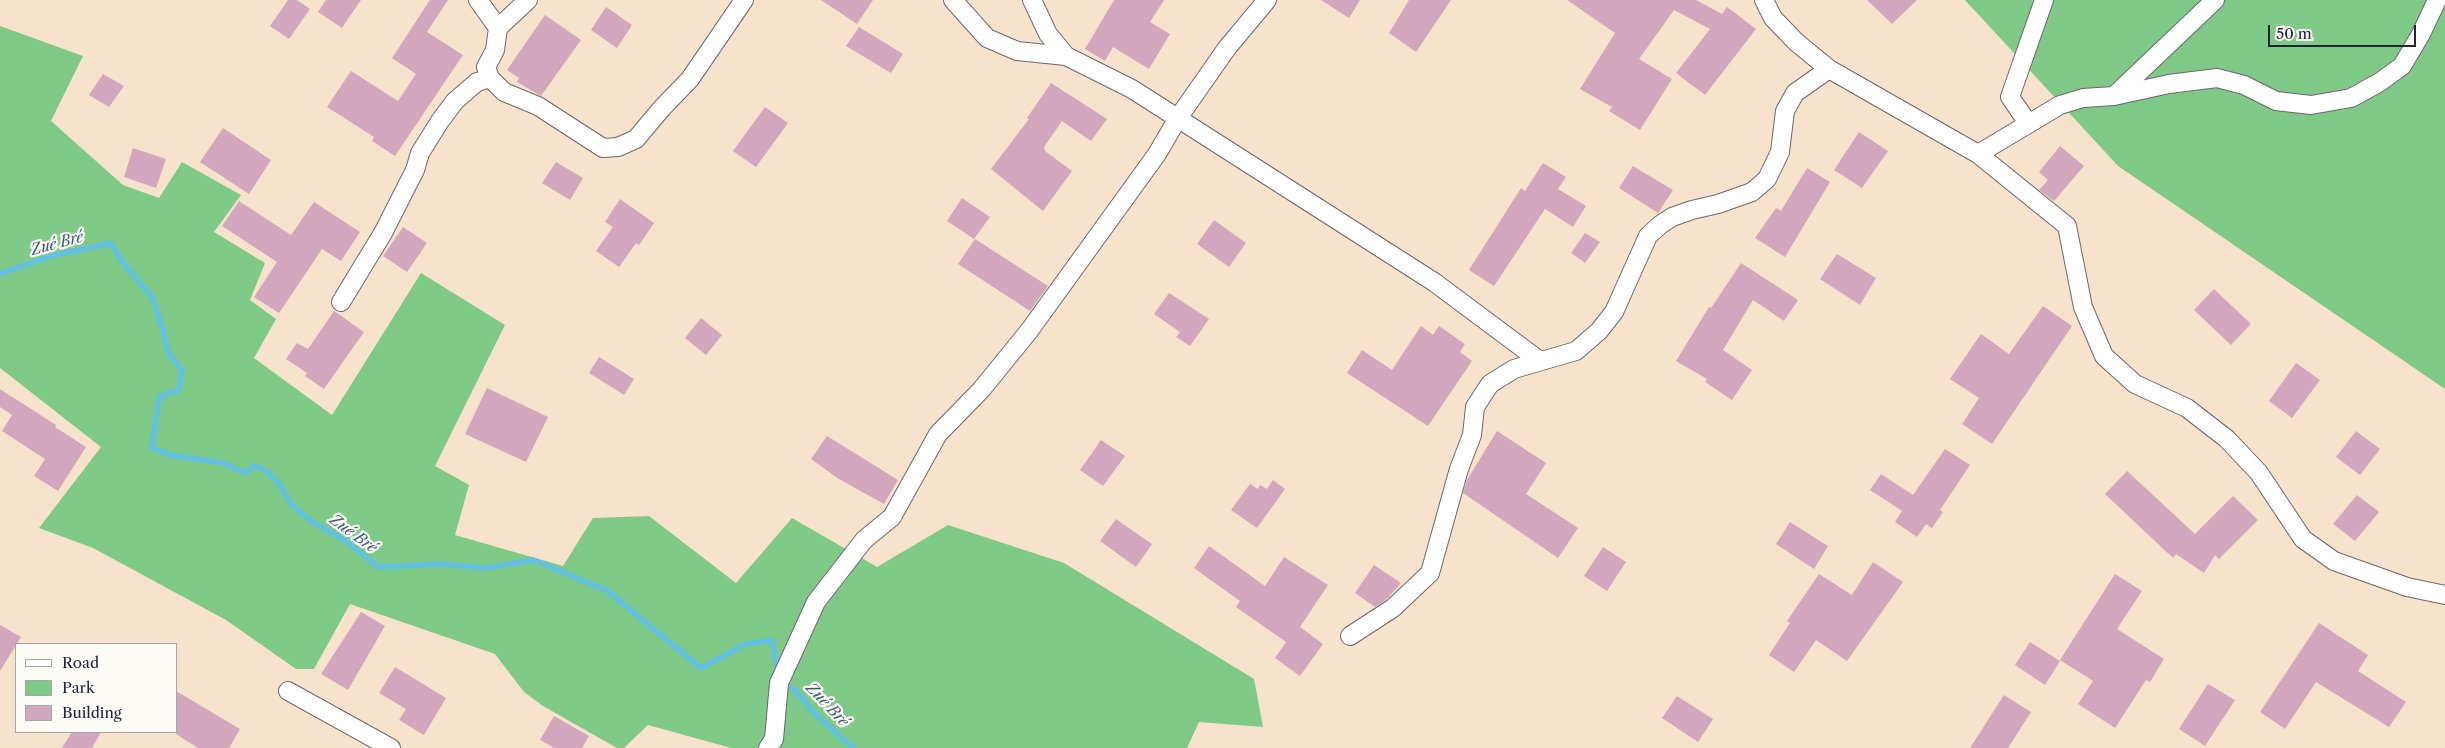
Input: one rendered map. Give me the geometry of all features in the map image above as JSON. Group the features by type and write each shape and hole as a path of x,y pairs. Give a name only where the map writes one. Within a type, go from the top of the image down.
{"street":[{"path":"478,0 498,28"},
{"path":"528,0 498,28 495,50 486,68 490,78 504,92 538,106 603,148 618,147 636,139 690,79 744,0"},
{"path":"952,0 987,38 1017,51 1066,56 1132,89 1434,282 1540,361"},
{"path":"1032,0 1048,34 1066,56"},
{"path":"768,748 774,738 779,683 816,602 864,540 892,517 938,434 981,390 1029,331 1157,154 1178,118 1227,48 1267,0"},
{"path":"1764,0 1773,18 1796,42 1829,69 1978,154 2067,226 2083,307 2104,356 2136,384 2187,408 2227,439 2259,473 2303,539 2334,561 2407,587 2445,595"},
{"path":"2028,123 2010,97 2044,0"},
{"path":"2114,96 2215,0"},
{"path":"1978,154 2060,105 2083,98 2114,96 2169,84 2217,78 2244,85 2276,101 2311,105 2351,98 2380,82 2402,66 2421,34 2437,0"},
{"path":"1350,636 1393,608 1430,573 1459,469 1472,435 1475,407 1490,384 1514,369 1576,351 1600,331 1614,312 1648,236 1660,225 1672,217 1752,192 1768,179 1780,152 1785,111 1795,93 1829,69"},
{"path":"341,302 383,233 415,170 420,153 440,121 456,101 477,82 490,78"},
{"path":"288,691 391,748"}],"green space":[{"path":"1965,0 2445,0 2445,389 2118,166"},
{"path":"0,26 83,56 51,121 123,185 159,198 182,162 241,195 214,232 265,263 250,300 276,319 254,358 332,415 421,273 505,325 435,466 469,485 455,535 563,566 593,518 649,516 736,583 792,518 877,567 948,525 1064,563 1254,679 1263,727 1199,722 1187,748 731,748 648,725 624,748 617,748 543,706 524,692 495,654 350,604 314,669 296,669 226,620 93,548 39,528 101,447 0,368"}],"building":[{"path":"288,0 297,0 310,9 289,39 270,26"},
{"path":"326,0 361,0 342,28 318,12"},
{"path":"430,0 448,0 427,32 463,55 395,156 372,141 374,137 327,107 351,71 398,101 416,74 392,58"},
{"path":"821,0 873,0 857,24"},
{"path":"1114,0 1164,0 1150,22 1170,34 1149,69 1113,47 1105,61 1085,49"},
{"path":"1321,0 1360,0 1349,18"},
{"path":"1409,0 1451,0 1416,52 1389,33"},
{"path":"1567,0 1696,0 1722,14 1727,7 1756,29 1705,95 1676,73 1710,29 1674,10 1639,59 1672,79 1640,130 1609,111 1612,107 1580,89 1615,33"},
{"path":"1867,0 1917,0 1892,24"},
{"path":"606,7 632,25 617,48 591,30"},
{"path":"545,15 581,40 541,96 517,82 519,78 507,70"},
{"path":"859,27 903,54 891,73 846,46"},
{"path":"103,74 124,86 109,107 89,95"},
{"path":"1051,83 1107,119 1091,141 1062,121 1044,147 1045,151 1072,171 1043,211 991,169 1029,119 1027,118"},
{"path":"765,107 788,123 756,167 733,151"},
{"path":"223,128 271,160 249,194 200,162"},
{"path":"1859,132 1888,151 1862,188 1834,170"},
{"path":"2060,146 2084,166 2054,201 2039,190 2048,180 2039,172"},
{"path":"133,148 166,159 156,188 124,177"},
{"path":"556,162 583,178 570,200 542,183"},
{"path":"1543,163 1566,177 1558,189 1586,206 1573,227 1545,209 1494,286 1469,270 1521,188 1525,191"},
{"path":"1633,166 1673,190 1658,213 1619,188"},
{"path":"1807,168 1830,182 1785,257 1755,238 1776,208 1781,211"},
{"path":"962,198 990,217 974,239 947,221"},
{"path":"620,199 654,223 639,245 636,243 619,267 596,251 613,227 605,222"},
{"path":"239,201 291,235 314,202 360,232 341,261 322,249 279,313 254,297 277,262 222,226"},
{"path":"1214,220 1246,243 1229,267 1197,244"},
{"path":"403,227 427,243 407,272 383,256"},
{"path":"1585,233 1600,242 1585,263 1571,253"},
{"path":"975,239 1048,286 1030,311 958,264"},
{"path":"1837,254 1876,278 1860,305 1820,279"},
{"path":"1741,263 1798,300 1784,321 1753,300 1723,350 1752,370 1732,400 1705,382 1707,379 1676,361 1709,307 1711,308"},
{"path":"2214,289 2251,324 2231,345 2194,310"},
{"path":"1169,293 1209,319 1190,346 1176,337 1180,332 1154,314"},
{"path":"2043,306 2072,326 1992,444 1962,424 1979,398 1950,379 1981,334 2009,354"},
{"path":"334,311 364,332 324,389 305,376 307,373 286,359 297,343 308,349"},
{"path":"701,318 722,335 706,355 685,338"},
{"path":"1421,326 1433,335 1439,326 1465,344 1460,352 1472,361 1428,426 1347,373 1362,350 1392,370"},
{"path":"599,357 634,379 624,395 589,373"},
{"path":"2296,363 2320,380 2292,418 2269,401"},
{"path":"487,388 548,417 526,462 465,434"},
{"path":"0,389 86,447 58,491 34,476 45,459 2,431 12,415 0,407"},
{"path":"1497,431 1546,463 1526,494 1578,528 1558,558 1463,493 1467,480"},
{"path":"2356,431 2380,449 2360,475 2336,457"},
{"path":"827,436 898,480 884,504 839,479 811,459"},
{"path":"1101,440 1125,456 1103,486 1080,470"},
{"path":"1945,449 1970,465 1940,510 1943,512 1932,528 1926,524 1917,537 1895,522 1902,511 1870,490 1881,474 1913,495"},
{"path":"2127,471 2195,534 2233,496 2258,520 2219,559 2215,555 2204,573 2176,554 2173,558 2105,494"},
{"path":"1273,480 1285,489 1257,528 1231,510 1250,484 1258,489 1260,485 1267,489"},
{"path":"2357,495 2379,512 2355,541 2333,524"},
{"path":"1116,519 1152,544 1136,567 1100,541"},
{"path":"1790,522 1828,546 1814,569 1776,544"},
{"path":"1209,546 1265,586 1284,557 1328,585 1300,627 1323,644 1300,676 1275,658 1286,642 1236,607 1240,601 1194,568"},
{"path":"1603,547 1626,562 1607,591 1584,576"},
{"path":"1873,562 1903,582 1847,661 1816,640 1794,672 1769,655 1790,623 1787,621 1819,574 1852,595"},
{"path":"1374,565 1401,583 1386,600 1375,607 1355,593"},
{"path":"2115,574 2142,591 2117,629 2164,659 2150,682 2146,680 2115,728 2078,704 2093,681 2060,660"},
{"path":"361,612 385,626 348,690 321,674"},
{"path":"2319,623 2368,655 2358,671 2406,702 2389,727 2316,682 2285,729 2260,712"},
{"path":"0,625 21,637 17,643 15,643 15,647 0,671"},
{"path":"2030,642 2060,661 2045,685 2015,665"},
{"path":"395,667 446,698 424,735 399,720 406,709 379,693"},
{"path":"2208,684 2235,700 2205,746 2179,729"},
{"path":"178,692 240,729 229,748 198,748 176,734 178,733"},
{"path":"2004,695 2031,712 2008,748 1970,748"},
{"path":"1677,696 1713,719 1698,742 1662,718"},
{"path":"554,716 589,736 582,748 554,748 540,740"},
{"path":"71,733 100,733 92,748 62,748"}],"waterway":[{"name":"Zué Bré","path":"0,274 51,256 111,243 123,263 152,297 162,326 168,353 182,370 179,390 159,397 152,448 170,455 224,463 245,473 254,466 265,470 280,485 290,503 311,521 346,541 378,567 441,564 486,568 533,560 606,590 701,668 746,644 772,640 778,673"},
{"name":"Zué Bré","path":"781,684 794,689 816,715 853,748"}]}
